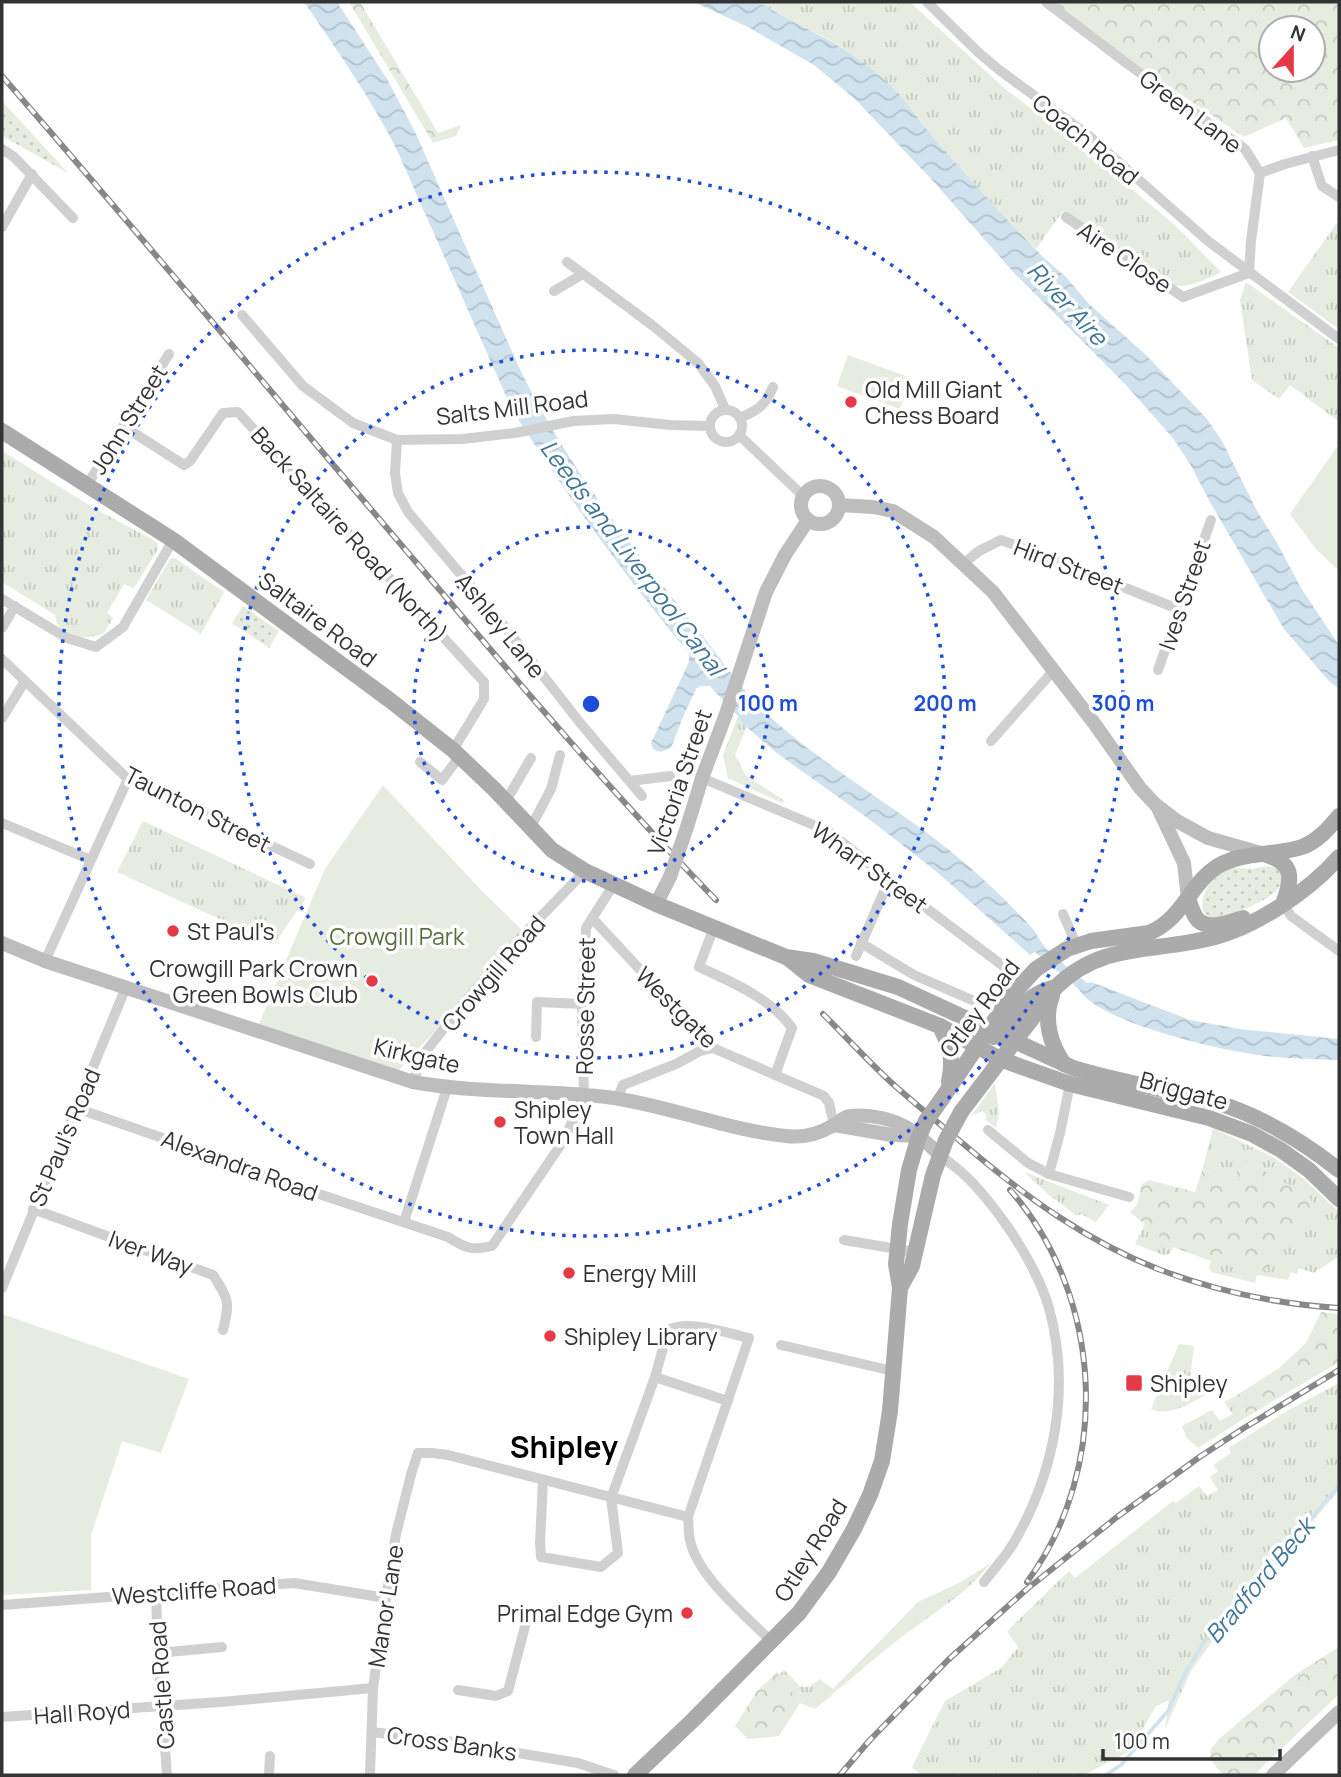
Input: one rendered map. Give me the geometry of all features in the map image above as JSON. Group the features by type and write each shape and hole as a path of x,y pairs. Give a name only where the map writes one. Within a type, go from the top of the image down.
{"main road":[{"name":"Saltaire Road","path":"2,431 173,540 380,693 456,753 552,850 585,871 656,904 786,957"},
{"name":"Otley Road","path":"900,1288 909,1273 942,1147 961,1112 1000,1059 1001,1034 1023,982 1036,969 1072,948 1091,941 1149,933 1176,915 1206,876 1218,866 1245,856 1301,847 1314,841 1339,816"},
{"path":"1261,853 1281,862 1288,870 1289,887 1283,904"},
{"name":"Otley Road","path":"635,1775 799,1613 829,1572 870,1494 882,1461 890,1411 900,1288 896,1273 897,1249 909,1170 923,1128 976,1046 1001,1034 1065,978 1082,967 1107,955 1173,946 1216,937 1243,927 1283,904 1316,880 1339,857"},
{"path":"1188,899 1196,918 1205,924 1226,923 1246,917 1259,918"},
{"name":"Briggate","path":"786,957 809,975 940,1026 1000,1059 1070,1084 1209,1118 1244,1131 1281,1150 1309,1170 1339,1199"},
{"name":"Briggate","path":"786,957 813,961 898,987 1064,1064 1098,1076 1212,1101 1231,1108 1272,1125 1339,1170"},
{"path":"1056,987 1049,1003 1048,1020 1051,1039 1064,1064"},
{"path":"940,1026 951,1053 953,1066 944,1094"}],"street":[{"name":"Coach Road","path":"927,2 998,69 1089,136 1182,220 1249,272"},
{"name":"Green Lane","path":"1046,2 1245,149 1260,173 1249,272"},
{"path":"2,149 32,174 73,218"},
{"path":"1260,173 1339,150"},
{"path":"1312,156 1322,186 1339,197"},
{"path":"2,228 32,174"},
{"name":"Aire Close","path":"1066,217 1183,297 1249,272"},
{"path":"566,262 652,325 698,363 715,386 725,409"},
{"path":"1249,272 1339,339"},
{"path":"554,291 583,274"},
{"name":"Salts Mill Road","path":"242,315 303,386 353,423 397,440 462,439 514,433 573,421 614,419 709,426 712,435 719,440 731,441 739,435"},
{"name":"John Street","path":"87,485 169,354"},
{"path":"740,418 756,411 767,400 773,387"},
{"path":"709,426 712,416 719,411 733,411 742,423 739,435 803,496"},
{"name":"Back Saltaire Road (North)","path":"123,426 184,465 190,461 223,413 238,412 484,682 484,699 456,753"},
{"name":"Ashley Lane","path":"397,440 395,472 398,493 408,512 489,607 581,724 642,796"},
{"path":"814,487 823,487 835,493 838,512 830,521 817,524 808,520 802,512 803,496 814,487"},
{"path":"839,505 873,507 893,512 934,537 993,592 1140,788 1155,804 1186,827 1208,838 1261,853"},
{"name":"Victoria Street","path":"656,904 670,877 766,592 785,555 808,520"},
{"name":"Ives Street","path":"1158,670 1211,520"},
{"path":"2,599 68,638 96,647 123,627 173,540"},
{"name":"Hird Street","path":"964,564 979,551 1001,540 1178,609"},
{"path":"2,628 15,606"},
{"name":"Taunton Street","path":"2,659 128,779 310,864"},
{"path":"991,741 1054,670"},
{"path":"2,718 25,681"},
{"path":"420,762 442,780 456,753"},
{"path":"531,827 551,789 560,755"},
{"path":"506,801 531,758"},
{"path":"629,781 670,776"},
{"name":"Wharf Street","path":"702,778 828,831 1023,982"},
{"path":"45,961 128,779"},
{"path":"1155,804 1184,863 1188,899"},
{"path":"2,823 91,860"},
{"name":"Crowgill Road","path":"413,1082 423,1055 467,999 585,871"},
{"path":"856,956 890,880"},
{"path":"592,918 614,884"},
{"path":"1283,904 1291,916 1339,951"},
{"path":"1063,914 1072,948"},
{"name":"Rosse Street","path":"583,1095 582,1004 586,928 592,918"},
{"name":"Westgate","path":"592,918 713,1048 824,1096 829,1103 834,1125"},
{"path":"715,927 699,967 747,989 786,1019 792,1028 775,1075"},
{"name":"Kirkgate","path":"2,943 45,961 413,1082 447,1088 617,1098 730,1127 787,1136 809,1136 834,1125 892,1135 923,1128"},
{"path":"861,943 914,975 972,999"},
{"name":"St Paul's Road","path":"2,1288 126,987"},
{"path":"536,1037 537,1002 582,1004"},
{"path":"617,1098 623,1085 676,1064 700,1051 713,1048"},
{"path":"1049,1174 1070,1084"},
{"path":"404,1222 447,1088"},
{"name":"Alexandra Road","path":"76,1108 262,1175 448,1237 469,1249 480,1249 492,1246 564,1140 583,1095"},
{"path":"923,1128 1005,1223 1038,1280 1049,1306 1055,1334 1057,1423 1053,1448 1032,1508 1013,1544 984,1582"},
{"path":"988,1130 1028,1163 1049,1174 1129,1197"},
{"name":"Iver Way","path":"33,1209 213,1275 228,1303 223,1330"},
{"path":"844,1240 915,1252"},
{"path":"688,1517 611,1498 543,1480 541,1557 601,1567 618,1553 611,1498 655,1377 668,1330 687,1325 749,1338 688,1517 691,1544 702,1568 772,1642"},
{"path":"781,1345 893,1371"},
{"path":"655,1377 729,1401"},
{"name":"Manor Lane","path":"370,1775 373,1688 386,1598 396,1534 411,1471 418,1454 448,1455 543,1480"},
{"name":"Westcliffe Road","path":"2,1605 294,1583 386,1598"},
{"name":"Castle Road","path":"156,1594 167,1775"},
{"path":"457,1690 496,1696 508,1691 530,1611"},
{"path":"158,1653 222,1647"},
{"name":"Hall Royd","path":"2,1717 373,1688"},
{"path":"1273,1775 1339,1712"},
{"name":"Cross Banks","path":"372,1732 579,1763 614,1775"},
{"path":"269,1775 270,1756"}],"green space":[{"path":"349,2 360,2 438,133 461,125 456,136 433,143"},
{"path":"757,2 910,2 1003,87 1175,225 1221,272 1195,283 1167,286 1063,211 1036,249 932,136 897,91 865,63 835,43"},
{"path":"1053,2 1339,2 1339,140 1304,148 1286,118 1244,137 1134,63"},
{"path":"2,101 68,173 2,136"},
{"path":"1339,220 1339,329 1288,292"},
{"path":"1246,282 1339,348 1339,422 1290,385 1279,399 1252,380 1240,300"},
{"path":"848,355 911,378 900,409 837,386"},
{"path":"1339,444 1339,571 1316,549 1290,514"},
{"path":"2,451 97,510 157,543 158,549 134,588 124,584 107,613 113,618 103,634 83,638 73,636 57,624 55,615 2,582"},
{"path":"175,558 224,592 201,634 146,600 170,559"},
{"path":"243,606 279,631 269,648 232,623"},
{"path":"738,716 747,726 735,755 746,776 785,801 782,803 728,778 723,756"},
{"name":"Crowgill Park","path":"383,785 525,933 398,1071 258,1026 325,869"},
{"path":"143,821 306,898 274,944 117,872"},
{"path":"1268,866 1281,874 1282,881 1273,894 1234,913 1218,917 1208,916 1203,910 1205,892 1220,874 1233,868"},
{"path":"995,1083 999,1113 996,1128 986,1120 983,1111 971,1116"},
{"path":"1213,1128 1273,1157 1304,1179 1339,1212 1339,1256 1314,1273 1299,1268 1297,1274 1291,1272 1288,1280 1257,1275 1255,1283 1211,1272 1209,1267 1219,1253 1241,1157 1235,1182 1202,1171"},
{"path":"1240,1157 1310,1197 1314,1213 1262,1274 1219,1253 1211,1261 1173,1247 1130,1212 1137,1205 1142,1184 1149,1180 1195,1192 1202,1171 1235,1182"},
{"path":"1024,1172 1109,1205 1096,1222 1081,1214 1077,1216"},
{"path":"1145,1224 1173,1247 1170,1254 1163,1255 1135,1244"},
{"path":"1321,1312 1339,1314 1339,1362 1245,1418 1234,1397 1279,1368 1306,1343"},
{"path":"2,1314 189,1379 161,1453 122,1441 91,1535 91,1590 2,1595"},
{"path":"1179,1344 1194,1346 1190,1378 1218,1388 1177,1409 1151,1409"},
{"path":"1339,1383 1339,1490 1213,1640 1191,1671 1165,1729 1169,1700 1156,1706 1130,1751 1084,1775 922,1775 912,1767 945,1701 1001,1668 1018,1647 1007,1631 1069,1571 1075,1578 1173,1501 1176,1503 1199,1486 1207,1496 1218,1490 1210,1477 1218,1471 1213,1465 1231,1453 1229,1448 1287,1411"},
{"path":"1234,1397 1245,1418 1198,1448 1186,1437 1182,1426 1212,1410 1220,1421 1233,1414 1224,1402"},
{"path":"991,1563 960,1594 892,1645 815,1709 800,1703 779,1675 784,1670 800,1686 808,1687 820,1679 833,1689 918,1602 959,1583"},
{"path":"1339,1647 1339,1694 1254,1775 1223,1775 1210,1759 1211,1749 1219,1739 1296,1674"},
{"path":"777,1672 800,1703 779,1736 748,1739 735,1726 757,1691"}],"water":[{"name":"Leeds and Liverpool Canal","path":"304,2 337,2 387,79 416,134 517,363 554,433 621,531 759,706 806,747 922,829 966,864 1033,929 1046,948 1087,983 1091,982 1190,1020 1240,1029 1339,1039 1339,1060 1298,1059 1217,1048 1133,1023 1108,1012 1090,1001 1035,952 1030,955 937,872 778,754 743,724 710,686 696,689 671,748 660,752 653,749 651,743 689,662 689,653 600,539 518,419 396,148 364,92"},
{"name":"River Aire","path":"694,2 757,2 834,43 865,63 897,91 932,136 1044,258 1066,277 1089,304 1147,356 1207,419 1222,441 1257,511 1301,588 1339,645 1339,689 1284,629 1190,464 1173,438 1126,385 1015,274 933,181 855,99 814,65 746,26"}],"waterway":[{"name":"Bradford Beck","path":"1106,1775 1121,1765 1168,1711 1184,1675 1204,1642 1339,1486"}],"railway":[{"path":"2,76 529,695 716,900"},
{"path":"823,1014 894,1085 948,1131 1011,1183 1081,1231 1131,1258 1202,1284 1270,1300 1339,1308"},
{"path":"1010,1190 1041,1233 1064,1280 1079,1331 1086,1383 1084,1436 1073,1487 1055,1537 1027,1582"},
{"path":"840,1775 869,1741 948,1660 1027,1589 1117,1517 1201,1456 1339,1370"}],"place":[{"name":"Old Mill Giant Chess Board","path":"851,402"},
{"name":"St Paul's","path":"173,931"},
{"name":"Crowgill Park Crown Green Bowls Club","path":"372,981"},
{"name":"Shipley Town Hall","path":"500,1122"},
{"name":"Energy Mill","path":"569,1273"},
{"name":"Shipley Library","path":"550,1336"},
{"name":"Shipley","path":"1134,1383"},
{"name":"Primal Edge Gym","path":"687,1613"}],"district":[{"name":"Shipley","path":"564,1446"}]}
